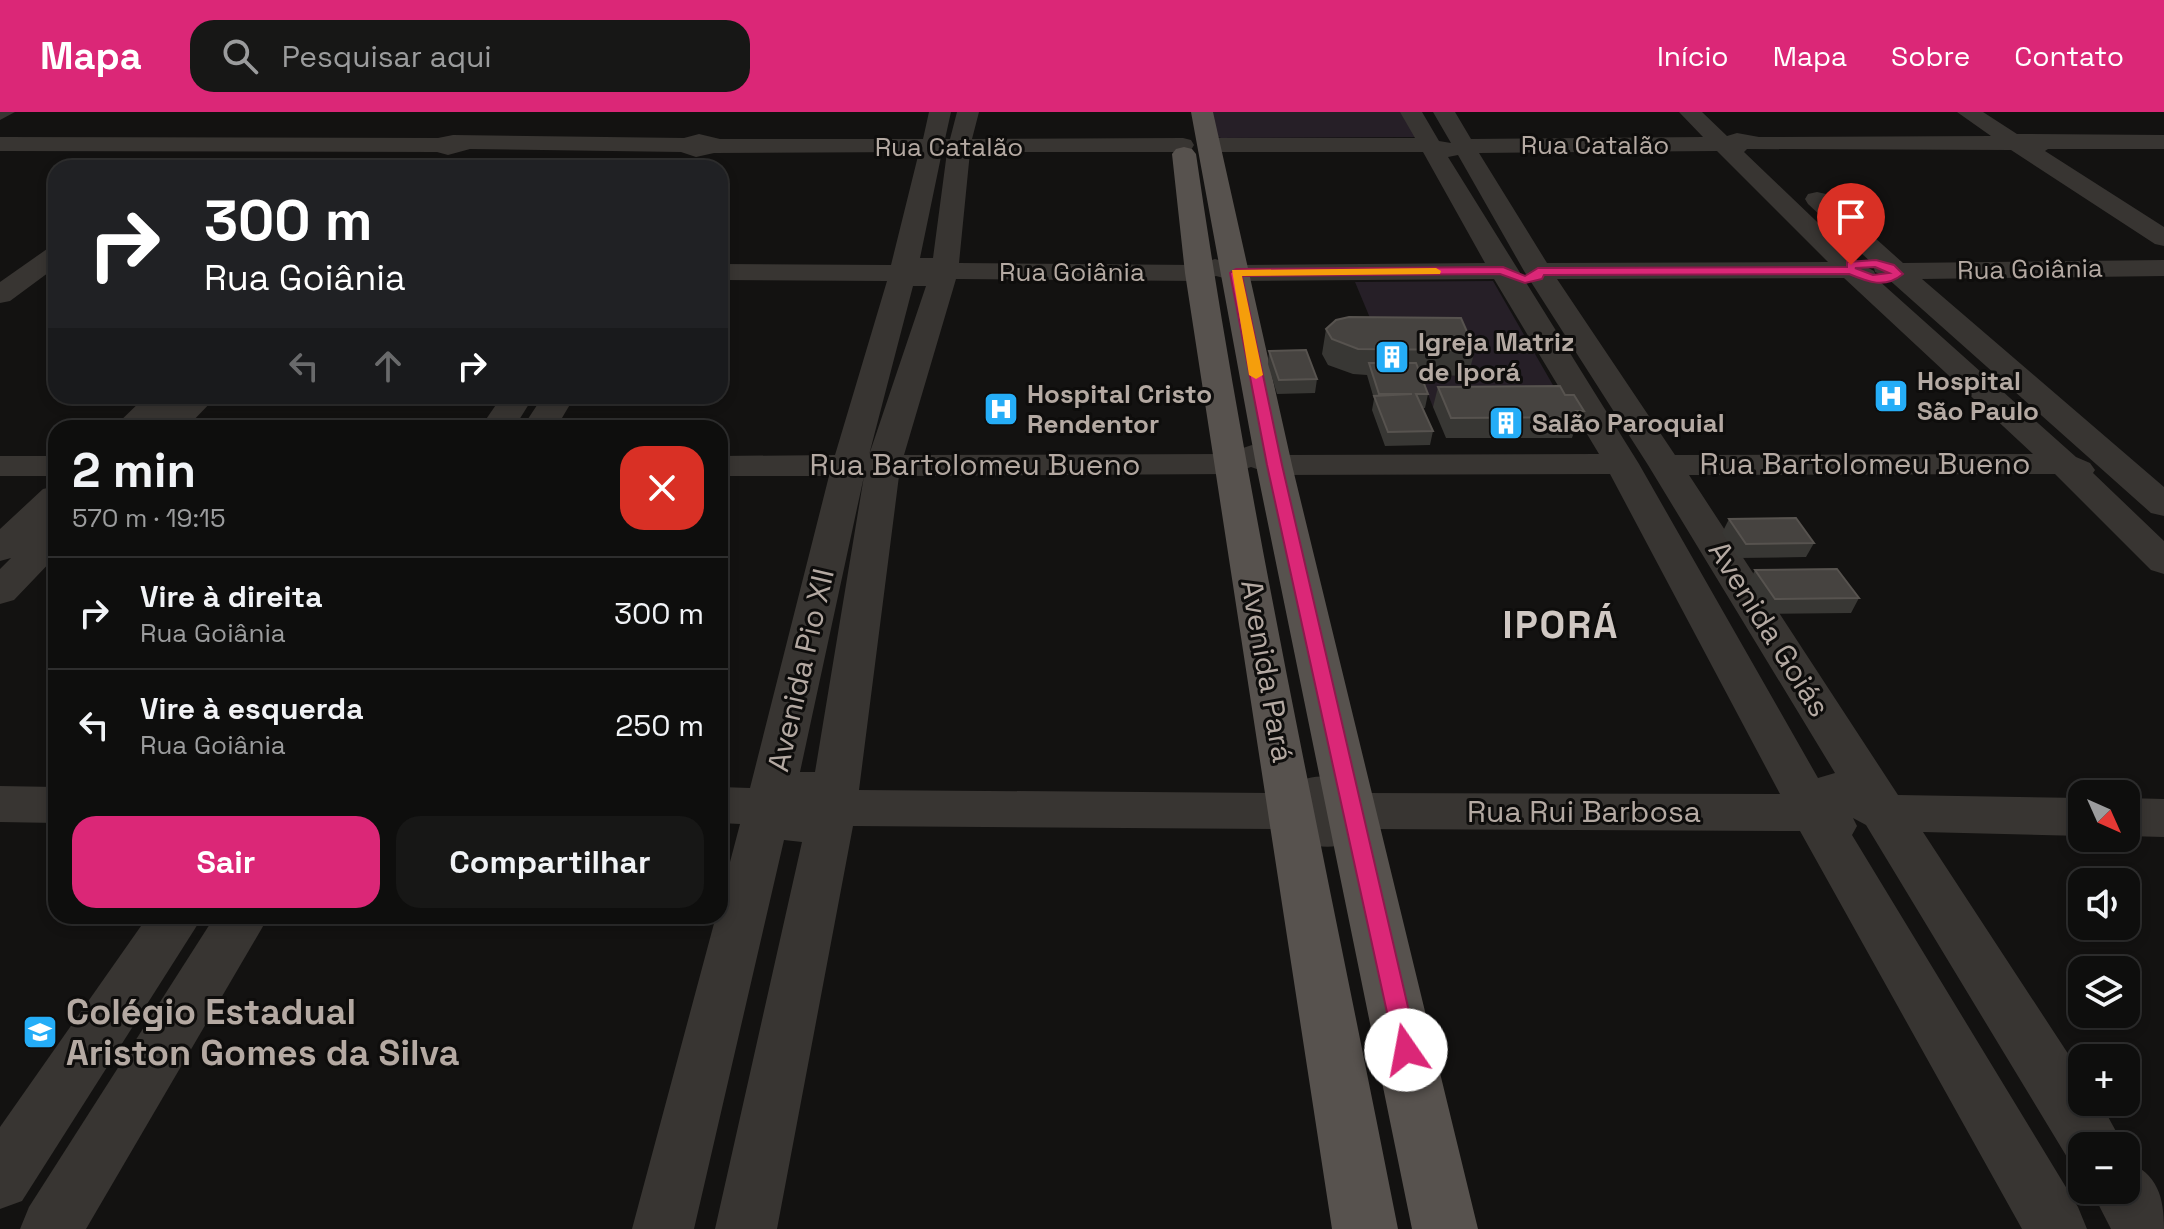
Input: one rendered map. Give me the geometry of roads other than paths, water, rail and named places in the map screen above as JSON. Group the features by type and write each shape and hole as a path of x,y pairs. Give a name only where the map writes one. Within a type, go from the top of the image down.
{"main road":[{"name":"Avenida Pará","path":"1193,128 1217,273 1230,464 1365,1229"},
{"name":"Avenida Pará","path":"1217,273 1274,465 1354,811 1445,1229"}],"street":[{"path":"1690,112 1851,270 2064,464 2164,562"},
{"path":"1722,112 1896,271 2164,505"},
{"path":"1968,112 2164,238"},
{"path":"1995,112 2164,217"},
{"path":"0,129 8,115"},
{"path":"171,160 237,120"},
{"path":"438,157 464,120"},
{"path":"463,144 490,120"},
{"path":"674,160 699,123"},
{"path":"706,160 729,123"},
{"name":"Rua Catalão","path":"0,144 200,145 438,157 448,148 463,144 684,145 696,150 714,146 950,130 1193,128 1437,129 1725,144 1747,149 1759,144 2017,143 2039,146 2042,142 2164,142"},
{"path":"1437,129 1521,271 1622,464 1814,813 2056,1229"},
{"name":"Avenida Pio XII","path":"746,1229 833,808 866,466 945,271 950,130"},
{"name":"Avenida Pio XII","path":"663,1229 769,805 866,466 903,273 950,130"},
{"path":"186,160 200,145"},
{"path":"0,274 48,240"},
{"name":"Rua Goiânia","path":"728,272 903,273 918,279 938,276 945,271 1851,270 1870,279 1886,280 1896,277 1896,271 2164,268"},
{"name":"Avenida Goiás","path":"1521,271 1665,465 2085,1132"},
{"path":"0,274 14,278 44,272"},
{"path":"0,295 44,272"},
{"path":"139,420 156,404"},
{"path":"176,420 192,404"},
{"name":"Rua Bartolomeu Bueno","path":"728,466 1230,464 1254,475 1266,473 1274,465 1622,464 1636,474 1650,477 1662,474 1665,465 2064,464 2107,478 2119,474 2118,464 2164,464"},
{"path":"0,466 48,466"},
{"path":"0,549 48,504"},
{"path":"0,591 48,543"},
{"path":"0,804 48,805"},
{"path":"728,805 769,805 781,821 806,824 833,808 1291,811 1308,825 1326,831 1343,825 1354,811"},
{"name":"Rua Rui Barbosa","path":"1354,811 1814,813 1837,829 1861,835 1871,833 1885,813"},
{"path":"1885,813 2068,817"},
{"path":"2140,817 2164,818"},
{"path":"0,1179 172,924"},
{"path":"51,1229 238,924"},
{"path":"2131,1204 2146,1229"}],"place":[{"name":"Igreja Matriz de Iporá","path":"1392,357"},
{"name":"Hospital São Paulo","path":"1891,396"},
{"name":"Hospital Cristo Rendentor","path":"1001,409"},
{"name":"Salão Paroquial","path":"1506,423"},
{"name":"Colégio Estadual Ariston Gomes da Silva","path":"40,1032"}],"district":[{"name":"IPORÁ","path":"1561,625"}]}
